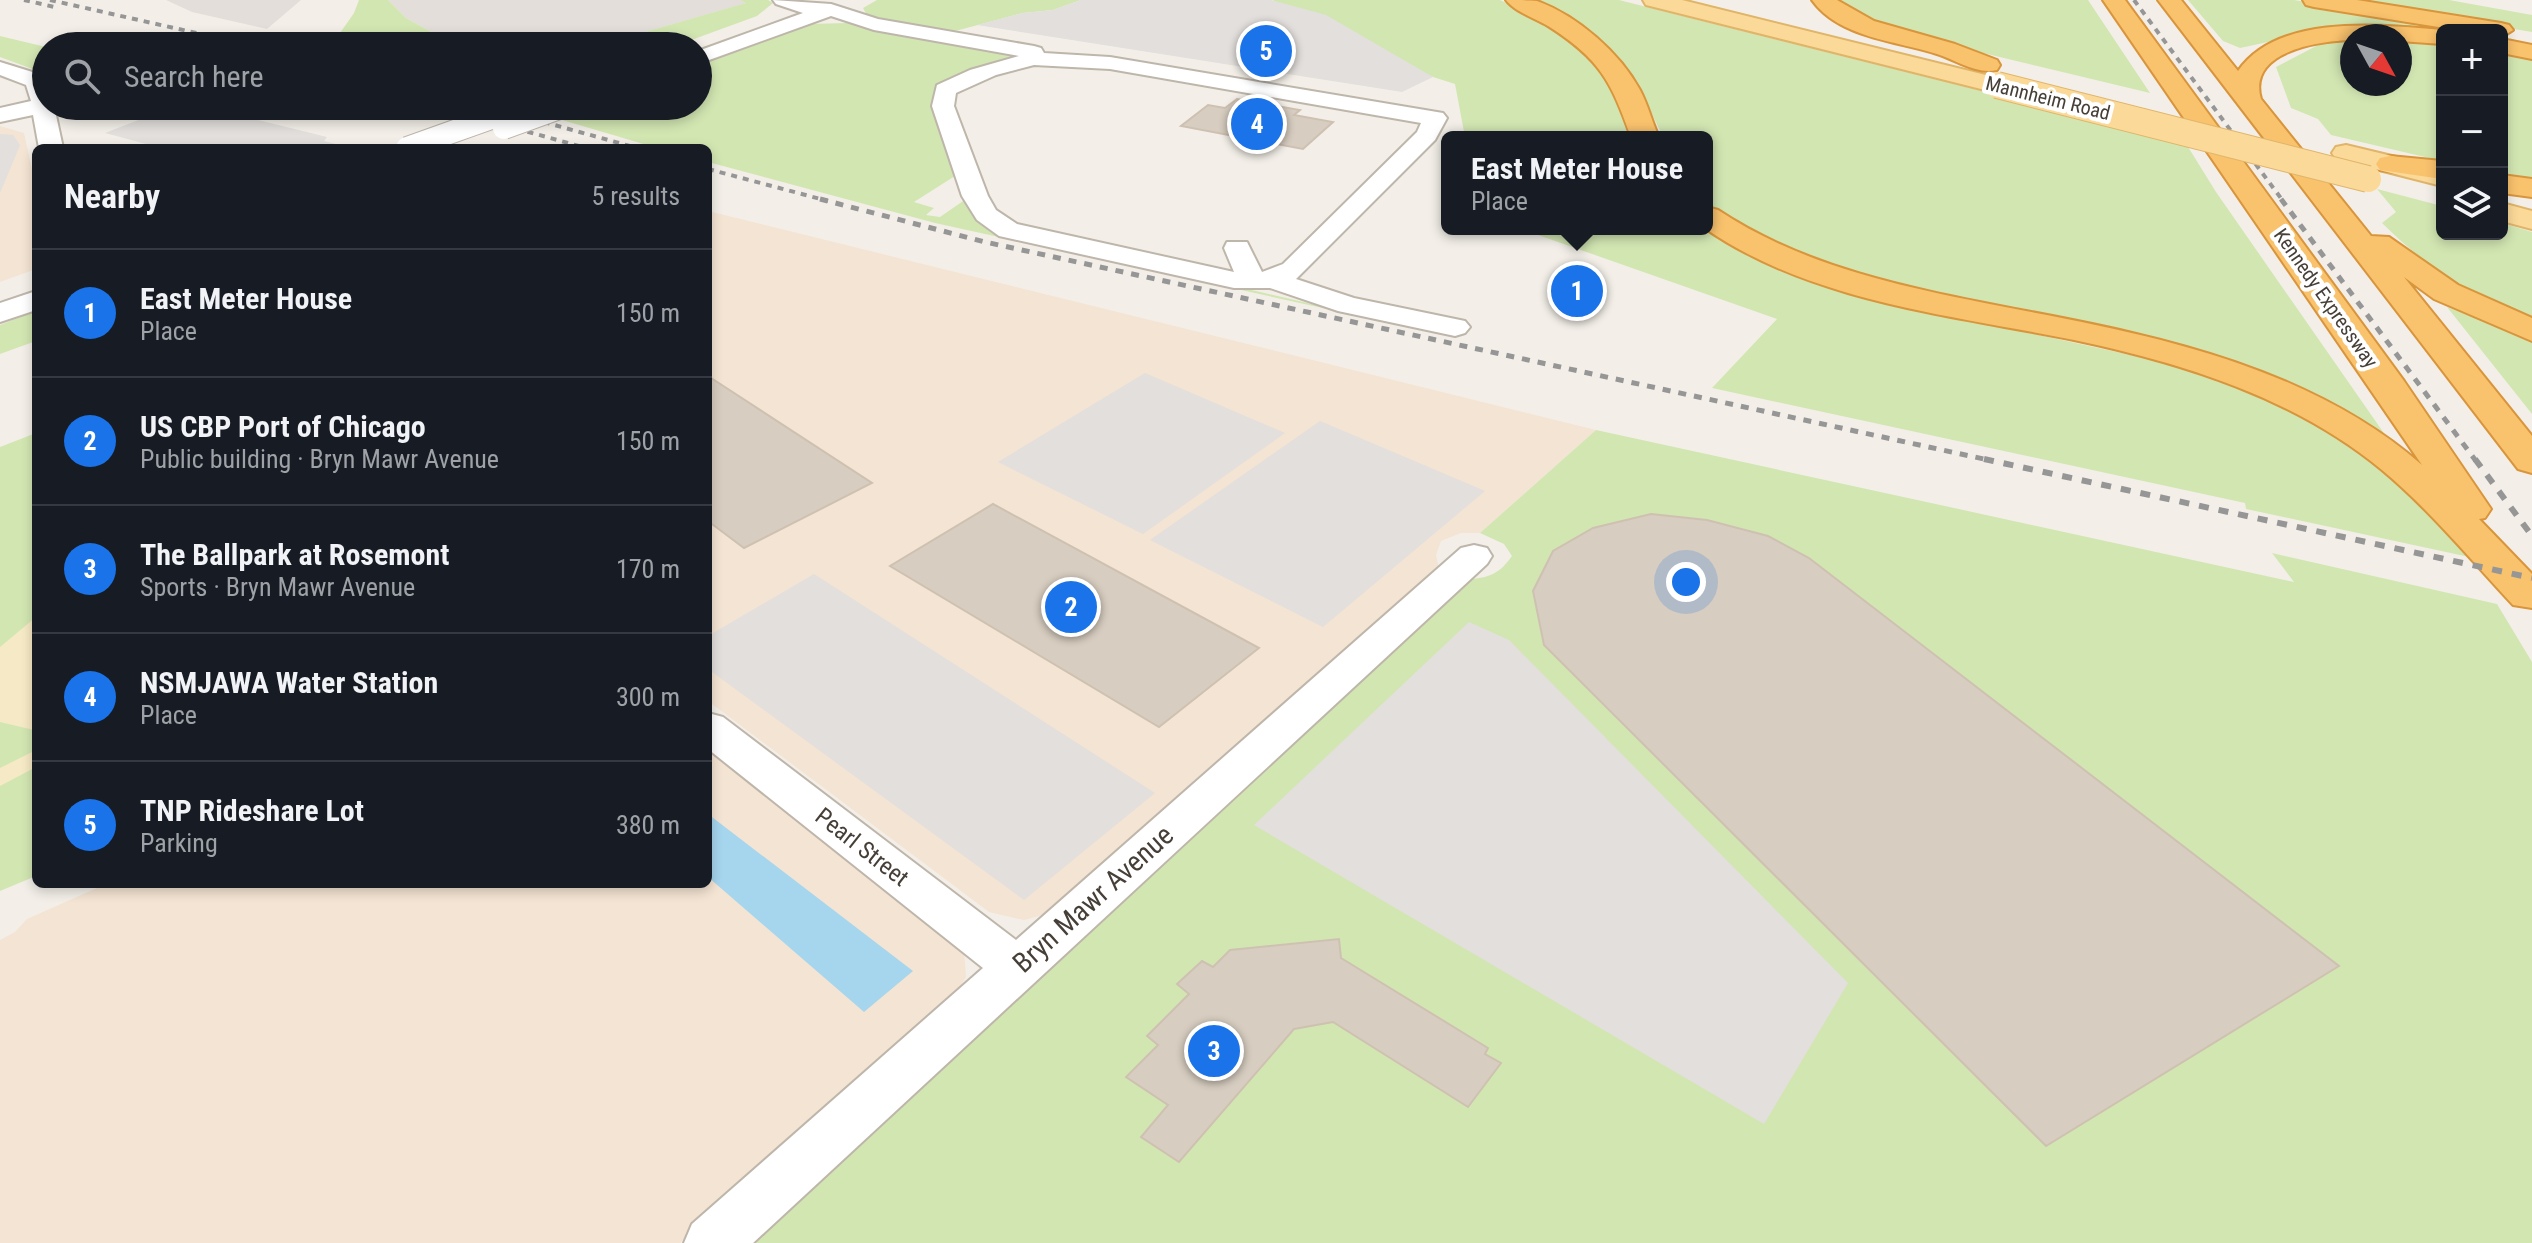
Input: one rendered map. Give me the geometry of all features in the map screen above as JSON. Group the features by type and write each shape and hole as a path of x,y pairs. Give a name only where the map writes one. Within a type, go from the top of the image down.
{"highway":[{"path":"1517,0 1575,33 1610,66 1626,88 1643,131"},
{"path":"1823,0 1841,14 1869,28 1947,49 1992,75"},
{"path":"2101,0 2149,50"},
{"name":"Kennedy Expressway","path":"2114,0 2382,376 2530,598"},
{"path":"2169,0 2532,461"},
{"path":"2314,0 2464,24"},
{"path":"2508,31 2532,35"},
{"path":"2248,100 2244,86 2247,75 2266,54 2290,42 2343,34 2436,37"},
{"path":"2508,47 2532,52"},
{"path":"2379,171 2436,170"},
{"path":"2508,185 2532,188"},
{"path":"1713,220 1747,242 1814,271 1934,303 2069,329 2165,353 2242,377 2308,406 2349,428 2407,472 2530,598"},
{"path":"2349,225 2446,292 2532,331"}],"main road":[{"name":"Mannheim Road","path":"1654,0 2346,153 2379,171 2436,195"},
{"name":"Mannheim Road","path":"1715,0 1992,75 2379,171 2436,176"},
{"path":"2508,193 2532,199"},
{"path":"2508,214 2532,220"}],"street":[{"path":"783,0 803,7"},
{"path":"712,39 803,7 863,0"},
{"path":"712,52 826,3 874,24 1435,118 1427,135 1293,270 1262,281"},
{"path":"1075,59 1034,59 997,66 967,77 945,90 943,106 975,196 986,215 1008,230 1262,281 1455,327"},
{"path":"0,68 32,79"},
{"path":"0,115 32,108"},
{"path":"44,120 50,144"},
{"path":"418,144 486,120"},
{"path":"460,144 526,120"},
{"path":"1237,248 1262,281"},
{"path":"0,293 32,282"},
{"path":"1304,293 1349,284"},
{"path":"0,313 32,301"},
{"name":"Bryn Mawr Avenue","path":"712,1243 1474,556"},
{"name":"Pearl Street","path":"712,730 1016,967"}],"shaded area":[{"path":"166,0 301,0 267,29 192,12"},
{"path":"388,0 740,0 747,3 645,32 432,32 406,18"},
{"path":"1081,0 1271,0 1326,15 1433,77 1402,92 977,25 1023,13 1053,10"},
{"path":"138,120 258,120 327,137 324,141 336,144 146,144 105,133"},
{"path":"0,126 24,133 32,170 32,270 0,282"},
{"path":"0,134 13,135 20,145 0,193"},
{"path":"712,212 1596,430 1480,533 1461,533 1441,541 1436,555 1439,569 1054,912 1024,920 989,912 712,704"},
{"path":"1145,373 1285,433 1143,534 998,462"},
{"path":"1320,421 1485,491 1323,627 1150,540"},
{"path":"814,574 1155,793 1024,900 712,672 712,634"},
{"path":"1469,622 1509,640 1848,983 1764,1124 1254,825"},
{"path":"712,754 964,950 966,977 948,1006 680,1243 0,1243 0,940 15,932 27,919 97,888 712,888"}],"green space":[{"path":"359,0 388,0 406,18 432,32 341,32"},
{"path":"740,0 768,0 773,3 757,16 712,32 645,32 746,3"},
{"path":"877,0 1081,0 1053,10 1023,13 948,33 868,17 863,8"},
{"path":"1272,0 1500,0 1547,26 1590,61 1615,95 1629,131 1464,131 1455,84 1433,77"},
{"path":"1531,0 1619,0 2185,142 2216,192 2388,439 2316,400 1850,275 1764,243 1713,210 1713,131 1660,131 1623,64 1606,46 1565,17"},
{"path":"1840,0 2088,0 2150,93 1900,33 1857,15"},
{"path":"2188,0 2294,0 2436,24 2436,30 2412,31 2412,24 2340,24 2340,32 2315,32 2240,48 2223,41"},
{"path":"2339,0 2449,0 2532,15 2532,32 2508,28 2508,24 2484,24"},
{"path":"847,23 1017,55 953,79 957,171 955,176 914,202 934,208 926,215 940,217 966,199 1019,236 1437,333 935,223 712,163 712,144 643,144 562,120 712,120 712,59 808,24"},
{"path":"0,36 32,44 32,69 0,57"},
{"path":"2412,40 2436,42 2436,160 2331,135 2318,119 2291,108 2276,67 2322,43 2340,42 2340,96 2412,96"},
{"path":"2508,52 2532,57 2532,180 2508,177"},
{"path":"2377,189 2436,204 2436,240 2508,240 2508,225 2532,232 2532,318 2470,291 2416,254 2382,223 2396,212"},
{"path":"1538,235 1713,235 1748,256 1852,294 2181,366 2313,414 2442,518 2469,557 2246,509 2245,503 1712,388 1777,319"},
{"path":"2447,307 2532,340 2532,414"},
{"path":"32,313 32,342 0,354 0,325"},
{"path":"1596,430 2294,582 2272,553 2497,604 2532,662 2532,1243 746,1243 1468,579 1494,574 1503,567 1512,556 1504,544 1480,533"},
{"path":"32,435 32,878 0,891 0,447"}],"sand":[{"path":"32,620 32,730 0,722 0,647"},
{"path":"32,752 32,769 0,786 0,768"}],"water":[{"path":"712,817 913,971 864,1012 712,880"}],"building":[{"path":"1237,99 1300,110 1294,115 1333,122 1303,149 1181,126 1208,105 1225,108"},
{"path":"712,379 872,483 744,548 712,524"},
{"path":"993,504 1259,648 1159,727 890,566"},
{"path":"1651,514 1707,520 1768,536 1809,558 2339,966 2046,1146 1544,645 1533,591 1553,551 1593,528"},
{"path":"1339,939 1341,958 1488,1048 1485,1054 1501,1063 1468,1107 1333,1022 1294,1029 1179,1162 1141,1137 1168,1105 1126,1077 1158,1045 1147,1036 1189,994 1177,984 1202,961 1213,967 1230,950"}],"railway":[{"path":"24,0 59,8"},
{"path":"50,0 192,32"},
{"path":"2134,0 2283,201"},
{"path":"485,120 572,144"},
{"path":"536,120 623,144"},
{"path":"712,170 828,201"},
{"path":"820,199 985,242 1993,461"},
{"path":"2281,199 2476,461"},
{"path":"1984,459 2532,578"},
{"path":"2475,459 2532,536"}],"place":[{"name":"TNP Rideshare Lot","path":"1266,51"},
{"name":"NSMJAWA Water Station","path":"1257,124"},
{"name":"East Meter House","path":"1577,291"},
{"name":"US CBP Port of Chicago","path":"1071,607"},
{"name":"The Ballpark at Rosemont","path":"1214,1051"}]}
